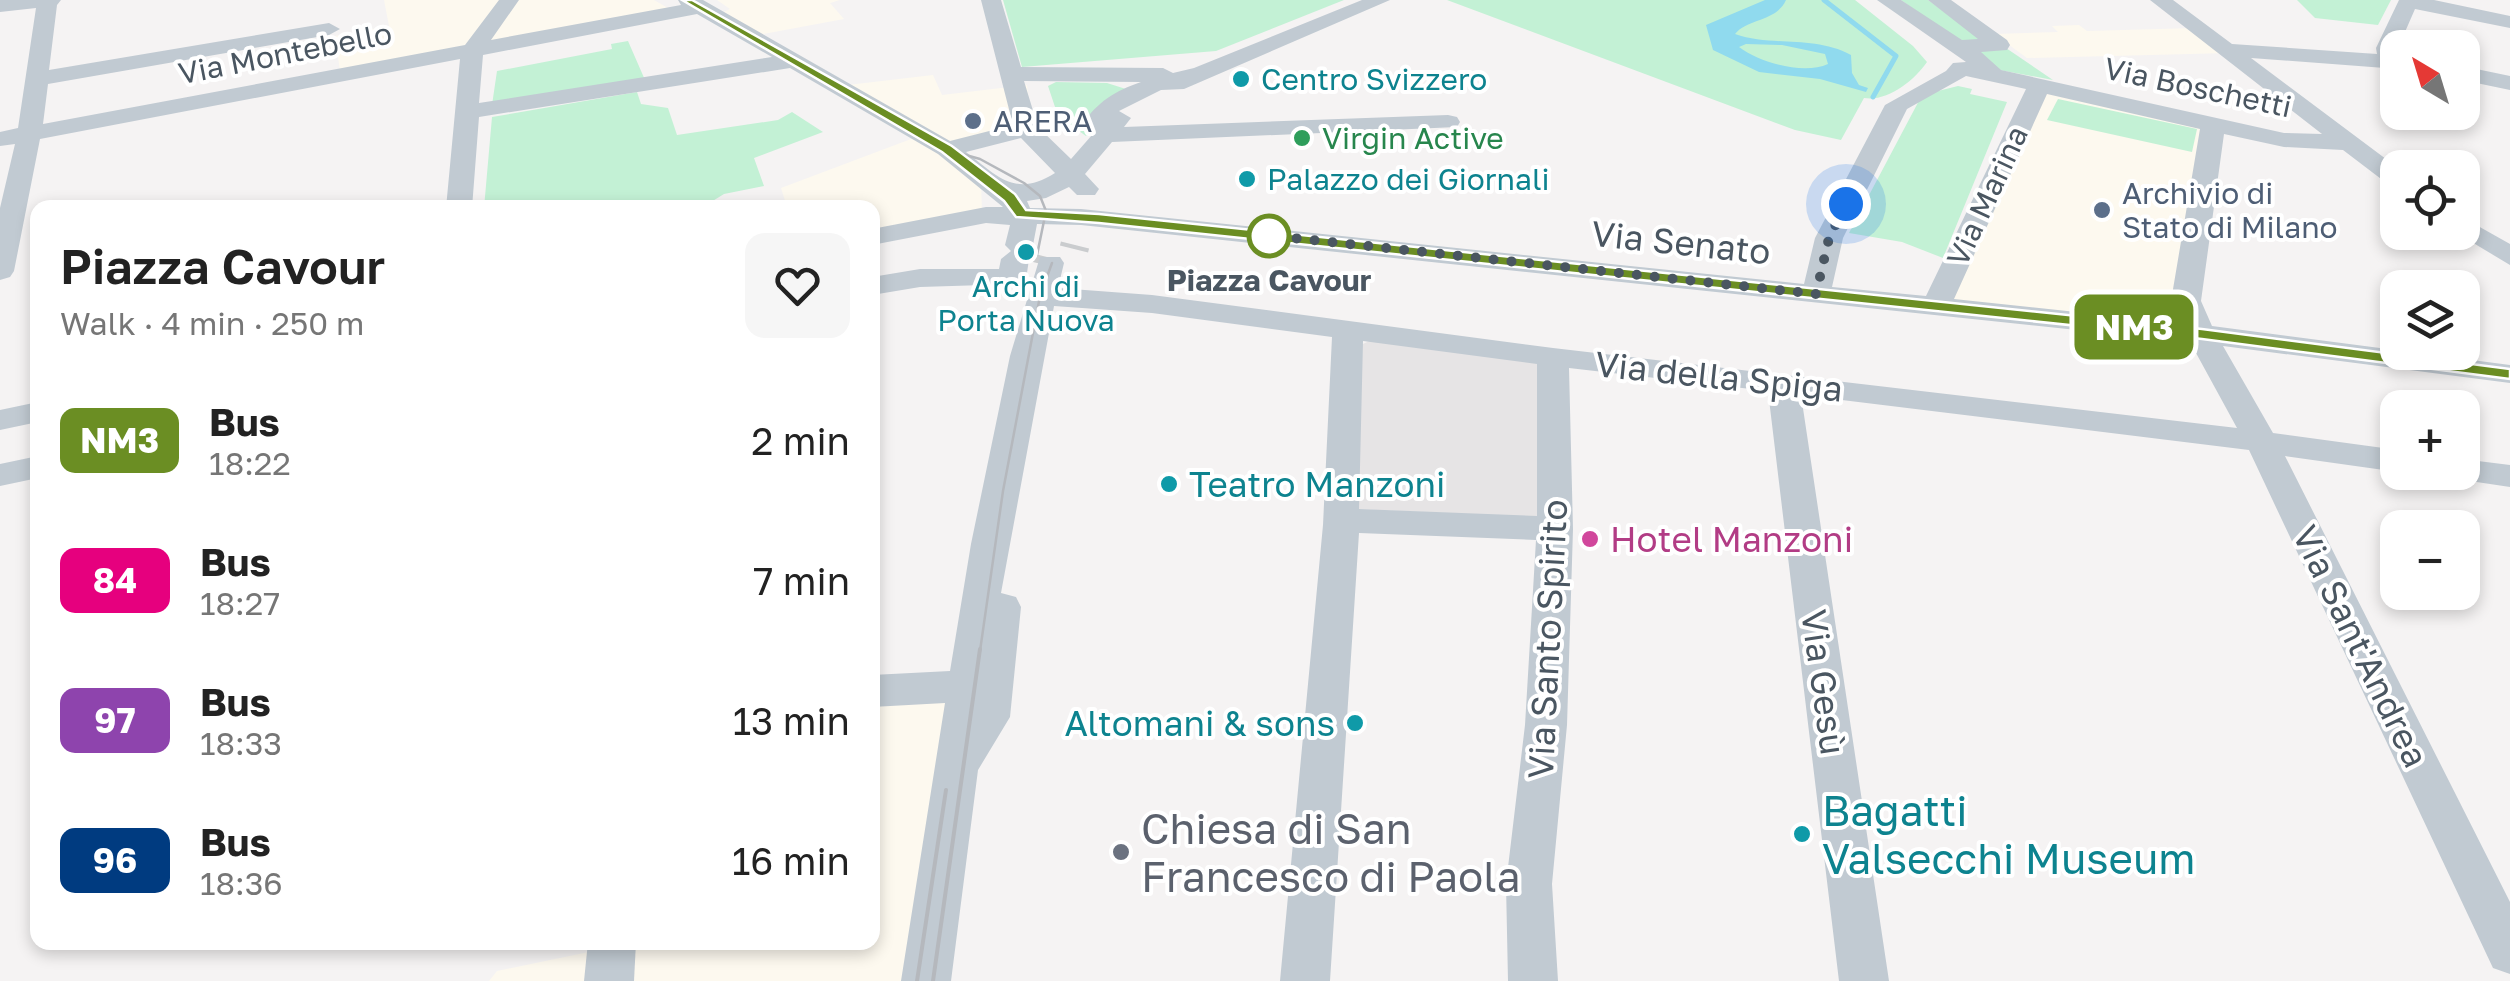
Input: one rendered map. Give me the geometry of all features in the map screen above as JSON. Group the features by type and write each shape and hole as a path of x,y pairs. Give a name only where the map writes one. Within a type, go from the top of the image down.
{"street":[{"path":"0,6 48,0 29,134 0,271"},
{"path":"460,200 472,51 509,0"},
{"path":"991,0 1026,129 1045,240"},
{"path":"880,285 920,278 1045,240 1104,138 1142,95 1380,0"},
{"name":"Via Marina","path":"1886,0 1957,57 2038,86 1936,307"},
{"path":"1816,294 1829,238 1898,104 1954,76 1957,57 1999,45 1938,0"},
{"path":"2160,0 2380,168"},
{"path":"2396,30 2409,1 2510,22"},
{"path":"694,4 947,149 984,179 1045,240"},
{"name":"Via Montebello","path":"0,140 472,51 694,4"},
{"path":"38,79 329,29"},
{"path":"248,43 248,94"},
{"path":"216,100 220,48"},
{"path":"2227,50 2380,61"},
{"path":"467,112 792,60"},
{"path":"1011,74 1194,75"},
{"path":"1118,76 1137,82 1142,95 1138,123 1150,131"},
{"path":"2480,77 2510,83"},
{"name":"Via Boschetti","path":"2038,86 2284,140 2344,143"},
{"path":"1104,138 1150,131 1447,120"},
{"name":"Via Sant'Andrea","path":"2212,125 2186,301 2261,441 2510,952"},
{"path":"947,149 1026,129"},
{"path":"926,981 989,544 1056,184 1016,194 984,179"},
{"path":"984,179 986,215"},
{"path":"880,235 986,215 1045,240"},
{"path":"2480,237 2510,258"},
{"name":"Via Senato","path":"1045,240 1816,294 2510,374"},
{"name":"Via della Spiga","path":"1045,240 1152,304 1553,358 2380,458"},
{"path":"1305,981 1341,520 1348,330"},
{"name":"Via Santo Spirito","path":"1533,981 1529,884 1546,726 1555,529 1553,358"},
{"name":"Via Gesù","path":"1783,383 1864,981"},
{"path":"0,420 30,414"},
{"path":"0,475 30,469"},
{"path":"2480,472 2510,476"},
{"path":"1341,520 1555,529"},
{"path":"957,766 989,716 994,685 1006,575 989,544"},
{"path":"880,691 968,686"},
{"path":"609,981 611,950"}],"shaded area":[{"path":"384,0 654,0 668,8 340,71 335,36 389,26"},
{"path":"717,0 840,0 830,3 844,19 752,36 714,16 730,9"},
{"path":"2079,25 2087,31 2195,28 2229,53 2027,58 1994,34 2058,32 2052,26"},
{"path":"933,75 942,95 1027,85 1032,127 948,148 839,86"},
{"path":"2040,87 2211,125 2184,300 2199,332 1938,305"},
{"path":"919,136 981,179 982,215 880,236 880,200 785,200 781,188"},
{"path":"1374,339 1540,362 1537,517 1354,509 1356,347"},
{"path":"966,687 924,981 489,981 497,971 598,950 880,950 880,692"}],"green space":[{"path":"1003,0 1344,0 1216,51 1022,67"},
{"path":"1447,0 1855,0 1927,62 1899,89 1882,97 1864,98 1841,140 1795,130"},
{"path":"1901,0 1928,0 1984,41 1959,41"},
{"path":"2297,0 2391,0 2378,25 2315,18"},
{"path":"628,41 645,80 492,105 497,71 612,49 611,44"},
{"path":"2006,48 2053,80 1994,69 1969,49"},
{"path":"1056,82 1107,83 1129,90 1093,134 1086,136 1058,116 1048,86"},
{"path":"1958,86 1972,89 1970,94 2007,102 1943,258 1902,242 1849,233 1922,95"},
{"path":"637,92 641,104 668,108 677,135 778,120 792,112 823,132 754,158 764,186 724,194 714,200 485,200 492,117"},
{"path":"2058,99 2197,129 2192,152 2047,120"}],"water":[{"path":"1765,0 1786,0 1776,12 1735,34 1837,49 1851,55 1852,73 1859,85 1868,88 1866,92 1820,79 1759,72 1713,50 1706,25","holes":["1782,45 1825,54 1828,64 1807,68 1782,66 1739,47"]}],"waterway":[{"path":"1824,0 1896,56 1873,97"}],"tunnel":[{"path":"1074,249 1075,245"},
{"path":"1037,263 1039,255"}],"tram line":[{"path":"682,0 930,145 980,159 1024,183 1040,196 1046,211 1037,255"},
{"path":"980,651 1003,491 1040,296 1052,263"},
{"path":"933,981 980,649"},
{"path":"917,981 946,790"}],"bus line":[{"name":"NM3","path":"688,0 947,149 1010,198 1021,214 1099,218 2202,334 2510,374"}],"place":[{"name":"Centro Svizzero","path":"1241,79"},
{"name":"ARERA","path":"973,121"},
{"name":"Virgin Active","path":"1302,138"},
{"name":"Palazzo dei Giornali","path":"1247,179"},
{"name":"Archivio di Stato di Milano","path":"2102,210"},
{"name":"Piazza Cavour","path":"1269,236"},
{"name":"Archi di Porta Nuova","path":"1026,252"},
{"name":"Teatro Manzoni","path":"1169,484"},
{"name":"Hotel Manzoni","path":"1590,539"},
{"name":"Altomani & sons","path":"1355,723"},
{"name":"Bagatti Valsecchi Museum","path":"1802,834"},
{"name":"Chiesa di San Francesco di Paola","path":"1121,852"}],"route":[{"path":"1269,236 1265,235 1816,294 1829,238 1846,204"}]}
